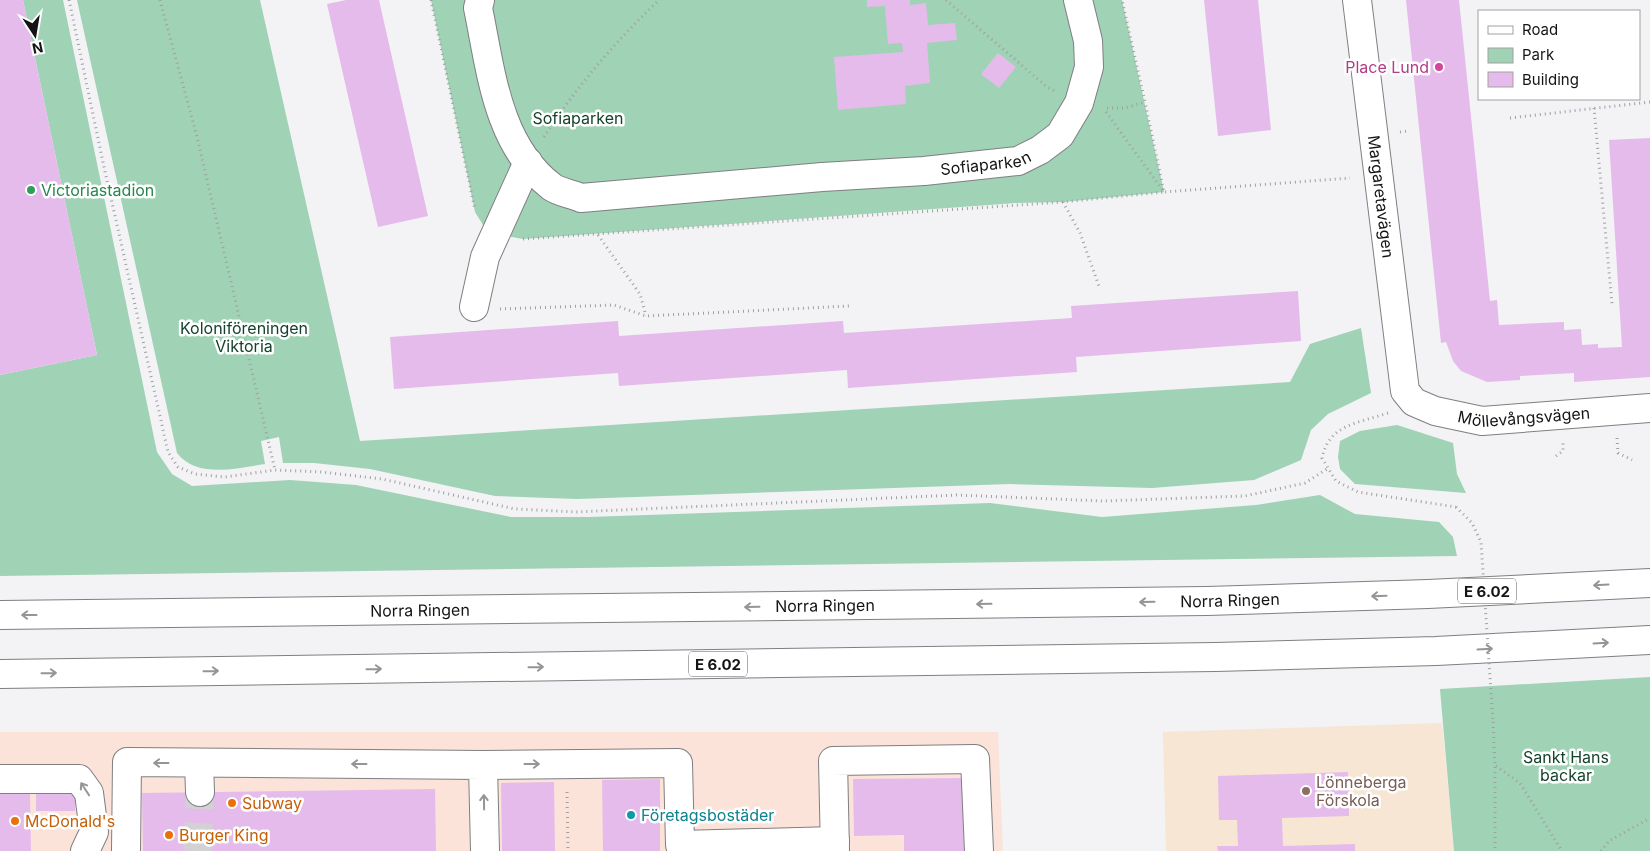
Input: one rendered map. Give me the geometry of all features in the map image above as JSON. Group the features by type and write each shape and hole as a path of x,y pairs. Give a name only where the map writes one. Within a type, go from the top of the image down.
{"main road":[{"name":"Sofiaparken","path":"480,0 478,8 496,90 508,133 528,162 553,188 581,198 812,178 924,171 1018,161 1040,150 1060,135 1078,103 1089,67 1088,40 1078,0"},
{"name":"Margaretavägen","path":"1357,0 1405,391"},
{"path":"474,307 485,257 528,162"},
{"name":"Möllevångsvägen","path":"1405,391 1414,402 1436,411 1482,421 1650,408"},
{"name":"Norra Ringen","path":"0,615 1206,602 1650,583"},
{"name":"E 6.02","path":"0,674 1215,657 1436,651 1650,640"},
{"path":"126,851 127,762 484,765 678,763 680,845 835,846 833,761 976,759 979,851"},
{"path":"199,763 200,792"},
{"path":"484,765 485,851"},
{"path":"0,779 79,779 90,793 93,845"}],"path":[{"path":"69,0 102,158 168,452 178,467 195,474 225,477 275,470 322,472 382,479 515,509 575,512 956,496 1103,501 1245,496 1305,483 1327,469"},
{"path":"160,0 197,137 275,470"},
{"path":"431,0 476,212 483,225 495,234 523,238 598,235 1016,203 1063,202 1379,174"},
{"path":"528,162 558,114 623,35 659,0"},
{"path":"946,0 1047,87 1078,103"},
{"path":"1122,0 1164,192"},
{"path":"1145,102 1125,108 1104,108 1164,192"},
{"path":"1510,118 1650,102"},
{"path":"1594,108 1612,304"},
{"path":"1063,202 1080,233 1100,289"},
{"path":"598,235 640,294 646,316"},
{"path":"474,307 510,310 614,305 646,316 849,306"},
{"path":"1405,391 1394,411 1336,432 1325,443 1322,458 1336,481 1358,492 1456,507 1472,523 1481,542 1495,766 1495,851"},
{"path":"1617,437 1618,453 1632,460"},
{"path":"1610,438 1625,437"},
{"path":"1554,438 1564,438 1563,452 1556,456"},
{"path":"566,764 568,851"},
{"path":"1495,766 1520,783 1562,851"},
{"path":"1601,851 1608,841 1650,818"}],"shaded area":[{"name":"Lönneberga Förskola","path":"1442,723 1454,851 1166,851 1163,732"},
{"path":"0,732 998,732 1003,851 0,851"}],"green space":[{"path":"23,0 63,0 157,452 172,474 192,486 290,480 356,485 511,517 589,517 990,503 1102,517 1256,505 1320,495 1355,514 1439,522 1453,537 1457,556 0,576 0,375 97,355"},
{"name":"Koloniföreningen Viktoria","path":"77,0 260,0 360,441 1290,382 1310,344 1361,328 1371,393 1328,414 1311,430 1301,460 1254,480 1152,488 1010,484 577,499 495,496 370,469 314,463 283,463 279,437 261,441 265,464 218,470 195,466 185,461 177,453"},
{"name":"Sofiaparken","path":"431,0 1122,0 1164,192 1063,202 1016,203 523,239 495,234 483,225 475,212"},
{"path":"1397,425 1453,443 1457,474 1466,493 1355,484 1340,469 1338,457 1340,441 1360,431"},
{"name":"Sankt Hans backar","path":"1650,677 1650,851 1454,851 1440,689"}],"building":[{"name":"Victoriastadion","path":"0,0 23,0 97,355 0,375"},
{"path":"346,0 379,0 428,216 378,227 327,4"},
{"path":"867,0 910,0 910,5 926,3 928,25 955,23 957,40 927,43 930,83 905,86 906,104 838,110 834,57 903,52 902,43 888,44 885,6 867,7"},
{"path":"1204,0 1258,0 1271,130 1218,136"},
{"path":"1406,0 1459,0 1490,301 1497,300 1499,325 1564,322 1564,330 1581,329 1582,345 1598,344 1598,348 1622,347 1609,140 1650,138 1650,377 1574,382 1574,373 1520,376 1520,380 1487,382 1461,371 1453,361 1446,342 1441,343"},
{"path":"998,53 1016,67 999,88 981,74"},
{"path":"1298,291 1301,341 1076,357 1077,372 848,388 847,370 619,386 618,373 394,389 390,337 618,321 619,336 843,321 844,333 1072,318 1071,306"},
{"path":"1348,772 1349,816 1282,818 1283,846 1355,844 1355,851 1218,851 1217,846 1238,846 1237,820 1219,820 1218,776"},
{"path":"963,778 964,851 904,851 904,835 854,836 853,779"},
{"name":"Företagsbostäder","path":"660,779 660,851 603,851 602,780"},
{"path":"554,782 555,851 502,851 501,783"},
{"path":"435,789 436,851 143,851 142,793"},
{"name":"McDonald's","path":"0,791 30,791 31,851 0,851"},
{"path":"36,794 75,794 75,811 36,811"}],"tunnel":[{"path":"197,851 200,792"}],"place":[{"name":"Place Lund","path":"1439,67"},
{"name":"Victoriastadion","path":"31,190"},
{"name":"Lönneberga Förskola","path":"1306,791"},
{"name":"Subway","path":"232,803"},
{"name":"Företagsbostäder","path":"631,815"},
{"name":"McDonald's","path":"15,821"},
{"name":"Burger King","path":"169,835"}]}
